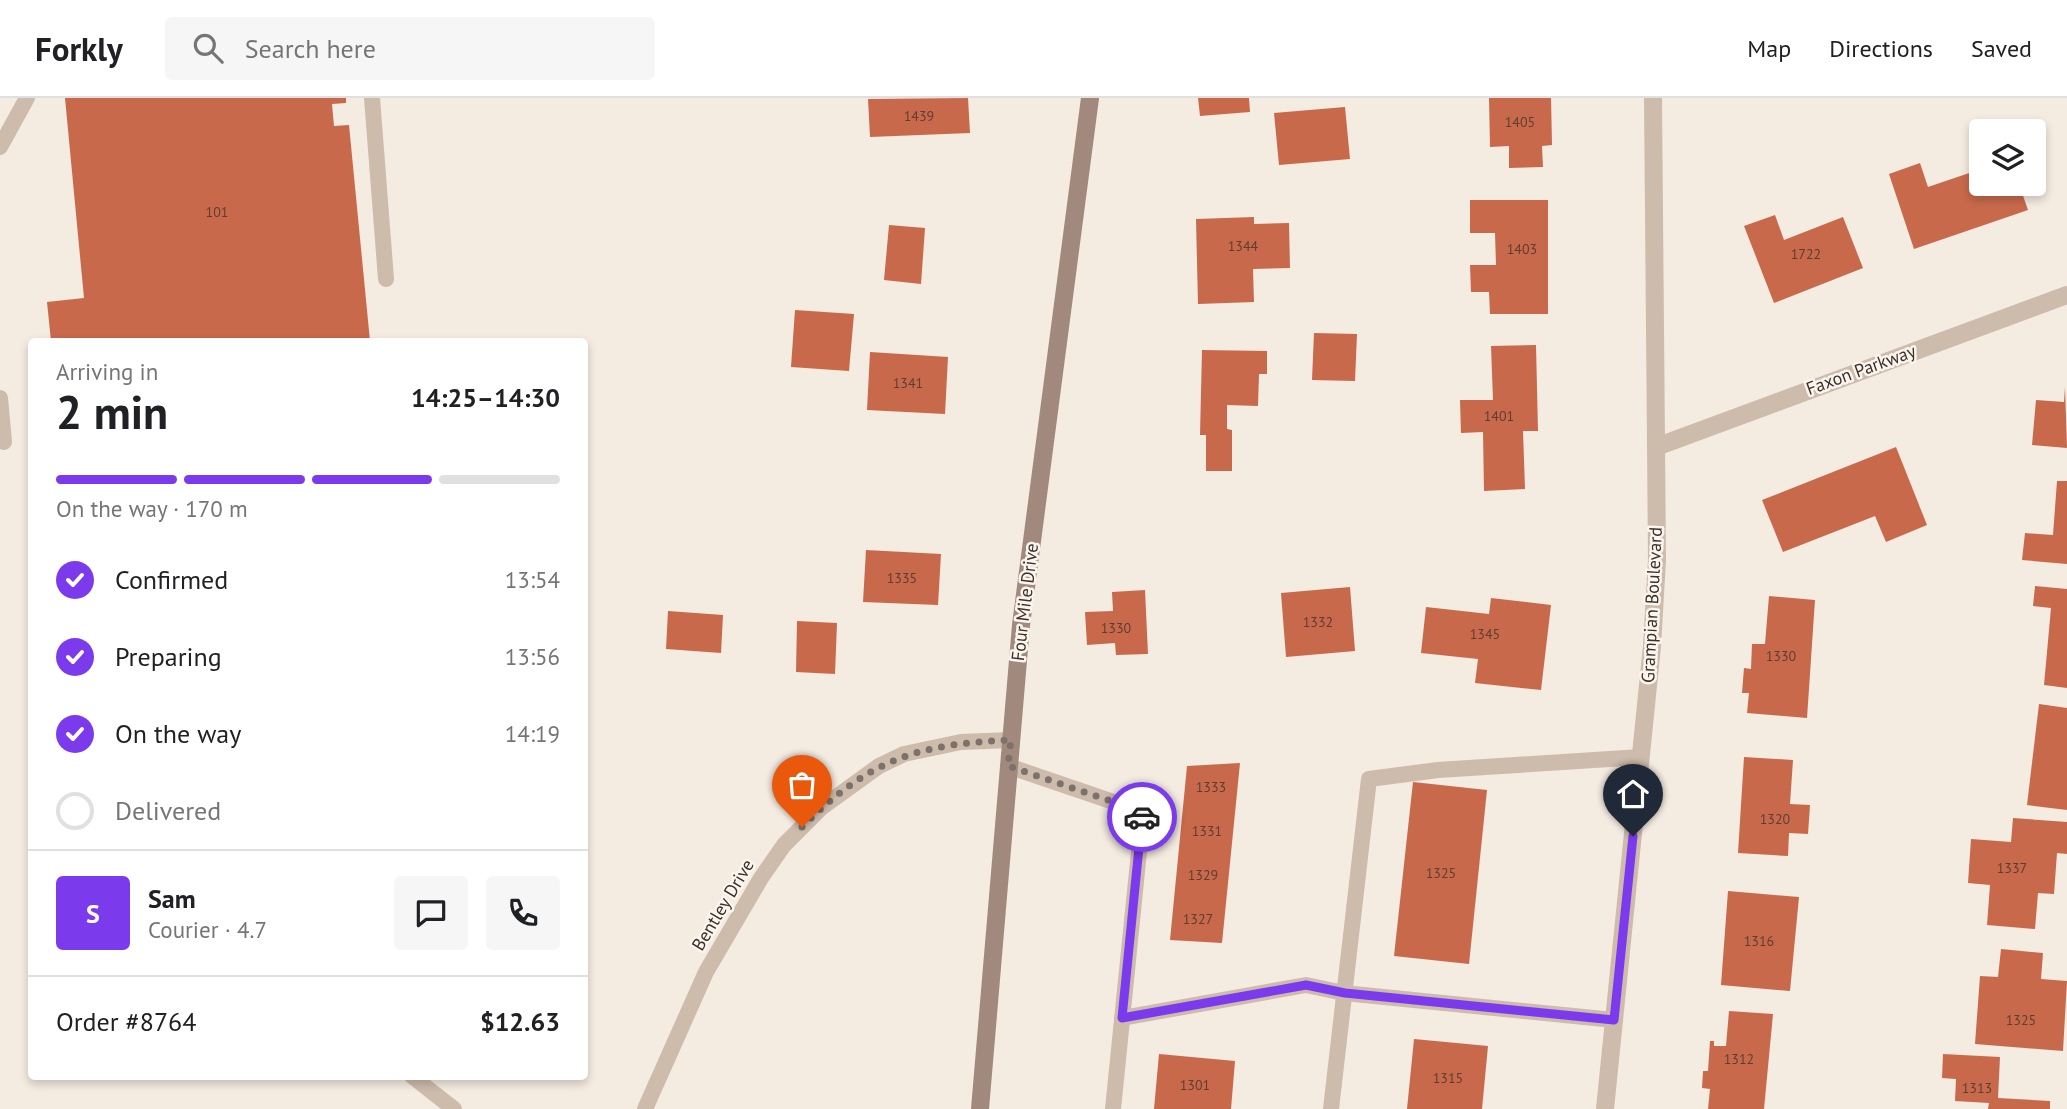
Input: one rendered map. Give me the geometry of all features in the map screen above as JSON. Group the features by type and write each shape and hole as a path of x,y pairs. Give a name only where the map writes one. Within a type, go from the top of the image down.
{"street":[{"name":"Four Mile Drive","path":"980,1109 1021,625 1090,98"},
{"name":"Grampian Boulevard","path":"1605,1109 1641,757 1657,560 1653,98"},
{"name":"Faxon Parkway","path":"1656,447 2067,295"}],"lane":[{"path":"0,147 27,98"},
{"path":"372,98 386,279"},
{"path":"0,398 4,442"},
{"name":"Bentley Drive","path":"645,1109 706,972 761,878 784,845 821,808 878,766 904,754 961,742 1011,740"},
{"path":"1331,1109 1369,779 1438,770 1641,757"},
{"path":"1008,766 1143,812 1113,1109"},
{"path":"1122,1018 1306,985 1345,993 1614,1020"},
{"path":"417,1080 454,1109"}],"building":[{"path":"65,98 346,98 346,103 332,104 334,126 349,125 370,338 51,338 47,302 84,298"},
{"path":"968,98 970,133 870,137 868,99"},
{"path":"1198,98 1249,98 1250,112 1200,116"},
{"path":"1489,98 1551,98 1552,145 1542,146 1543,167 1509,168 1509,146 1490,147"},
{"path":"1345,107 1350,159 1279,165 1274,113"},
{"path":"1920,163 1928,187 1969,173 1969,196 2023,196 2028,210 1914,249 1889,174"},
{"path":"1470,200 1548,200 1548,314 1490,314 1489,292 1471,292 1470,265 1496,265 1495,233 1470,233"},
{"path":"1775,215 1784,240 1843,217 1863,268 1774,303 1744,226"},
{"path":"1254,217 1254,224 1289,223 1290,268 1253,269 1254,302 1198,304 1196,219"},
{"path":"889,225 925,228 921,284 884,280"},
{"path":"795,310 854,314 849,371 791,367"},
{"path":"1314,333 1357,334 1355,381 1312,380"},
{"path":"1536,345 1538,431 1523,431 1525,489 1484,491 1483,432 1461,433 1460,400 1493,400 1491,346"},
{"path":"1202,350 1267,351 1267,374 1259,374 1258,406 1227,405 1227,429 1232,430 1232,471 1206,471 1206,435 1200,435"},
{"path":"870,352 948,357 945,414 867,410"},
{"path":"2065,387 2067,448 2032,445 2036,400 2064,402"},
{"path":"1896,447 1927,525 1886,542 1875,516 1783,552 1762,500"},
{"path":"2057,481 2067,481 2067,564 2022,560 2025,533 2053,535"},
{"path":"866,550 941,554 938,605 863,602"},
{"path":"2035,586 2067,589 2067,688 2044,685 2051,608 2033,606"},
{"path":"1350,587 1355,651 1286,657 1281,593"},
{"path":"1145,590 1148,654 1116,655 1115,643 1087,645 1085,612 1113,611 1112,592"},
{"path":"1769,596 1815,600 1807,718 1747,713 1749,693 1742,693 1744,668 1751,669 1752,644 1765,644"},
{"path":"1491,598 1551,605 1541,690 1475,683 1478,659 1421,653 1426,607 1489,614"},
{"path":"668,611 723,615 721,653 666,649"},
{"path":"797,621 837,623 835,674 796,672"},
{"path":"2039,704 2067,708 2067,810 2027,805"},
{"path":"1744,757 1793,760 1790,804 1810,805 1808,834 1789,833 1788,856 1738,853"},
{"path":"1240,763 1222,943 1170,940 1187,766"},
{"path":"1413,782 1487,790 1469,964 1394,956"},
{"path":"2013,818 2067,822 2067,854 2057,853 2054,894 2038,893 2035,929 1987,925 1990,885 1968,883 1971,839 2011,842"},
{"path":"1728,891 1799,897 1790,991 1721,985"},
{"path":"2001,949 2043,953 2041,979 2067,981 2063,1051 1975,1044 1980,976 1998,977"},
{"path":"1729,1011 1773,1014 1764,1109 1708,1109 1710,1089 1702,1088 1703,1071 1708,1071 1710,1041 1714,1041 1714,1046 1726,1046"},
{"path":"1414,1039 1488,1046 1482,1109 1407,1109"},
{"path":"1159,1054 1235,1061 1231,1109 1154,1109"},
{"path":"1943,1054 2000,1057 1998,1098 2050,1101 2050,1109 1988,1109 1989,1103 1955,1101 1956,1079 1942,1078"}],"way so far":[{"path":"802,827 821,808 878,766 904,754 961,742 1011,740 1008,766 1143,812 1142,817"}],"route":[{"path":"1142,817 1122,1018 1306,985 1345,993 1614,1020 1633,836"}]}
